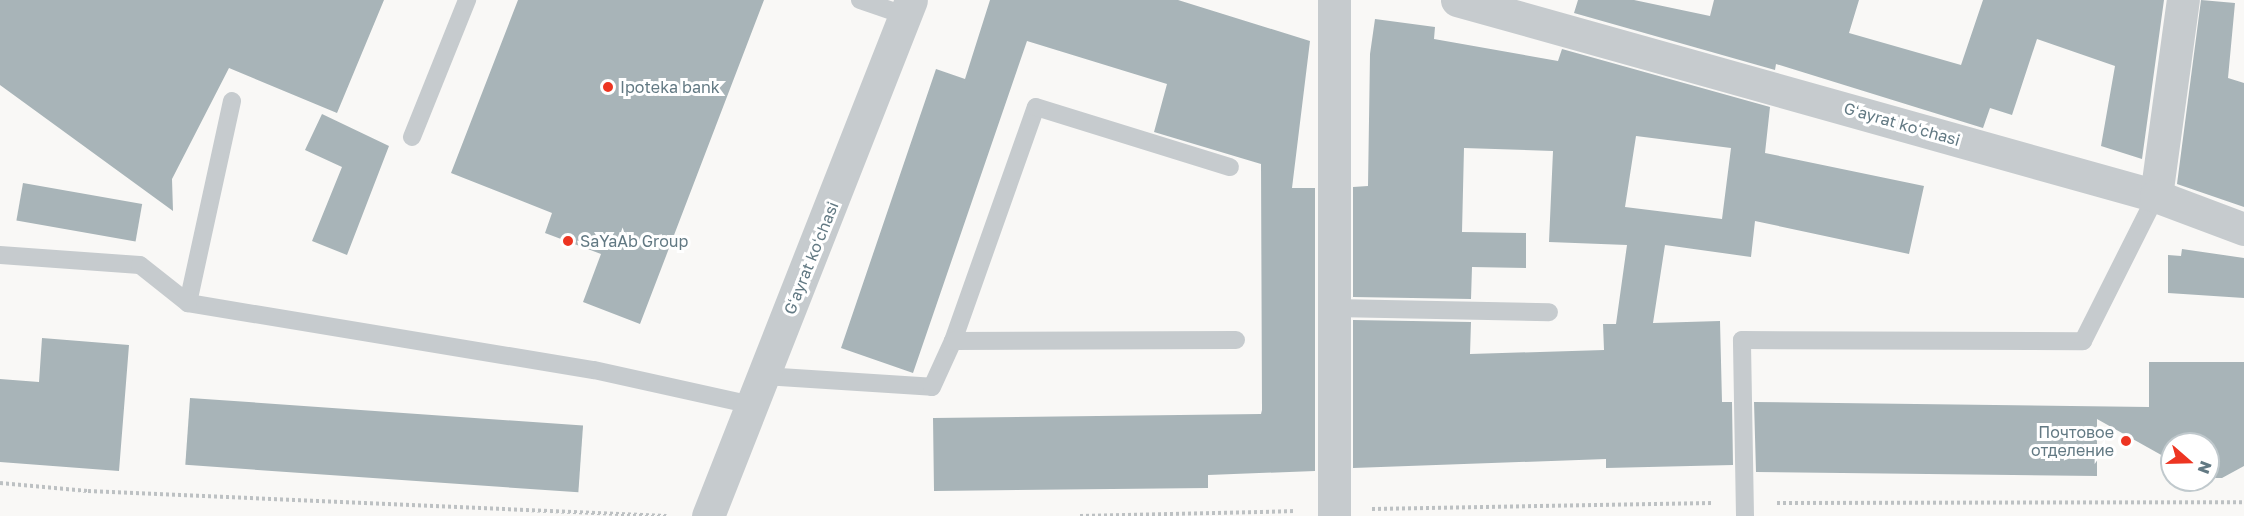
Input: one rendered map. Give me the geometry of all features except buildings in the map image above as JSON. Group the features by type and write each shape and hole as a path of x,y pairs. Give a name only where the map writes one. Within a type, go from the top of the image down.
{"street":[{"path":"1334,0 1334,513"},
{"name":"Gʻayrat koʻchasi","path":"1457,0 1528,9 2156,196 2244,228"},
{"path":"2156,196 2183,0"},
{"name":"Gʻayrat koʻchasi","path":"708,516 909,8"}],"lane":[{"path":"412,137 467,0"},
{"path":"860,0 909,8"},
{"path":"188,303 232,101"},
{"path":"0,255 140,265 188,303 594,370 758,390 932,387 953,341 1036,107 1230,167"},
{"path":"1745,510 1742,340 2083,341 2156,196"},
{"path":"1334,308 1549,312"},
{"path":"953,341 1236,340"}],"path":[{"path":"0,483 100,492 666,516"},
{"path":"1080,516 1745,510 2244,502"}],"place":[{"name":"Ipoteka bank","path":"608,87"},
{"name":"SaYaAb Group","path":"568,241"},
{"name":"Почтовое отделение","path":"2126,441"}]}
